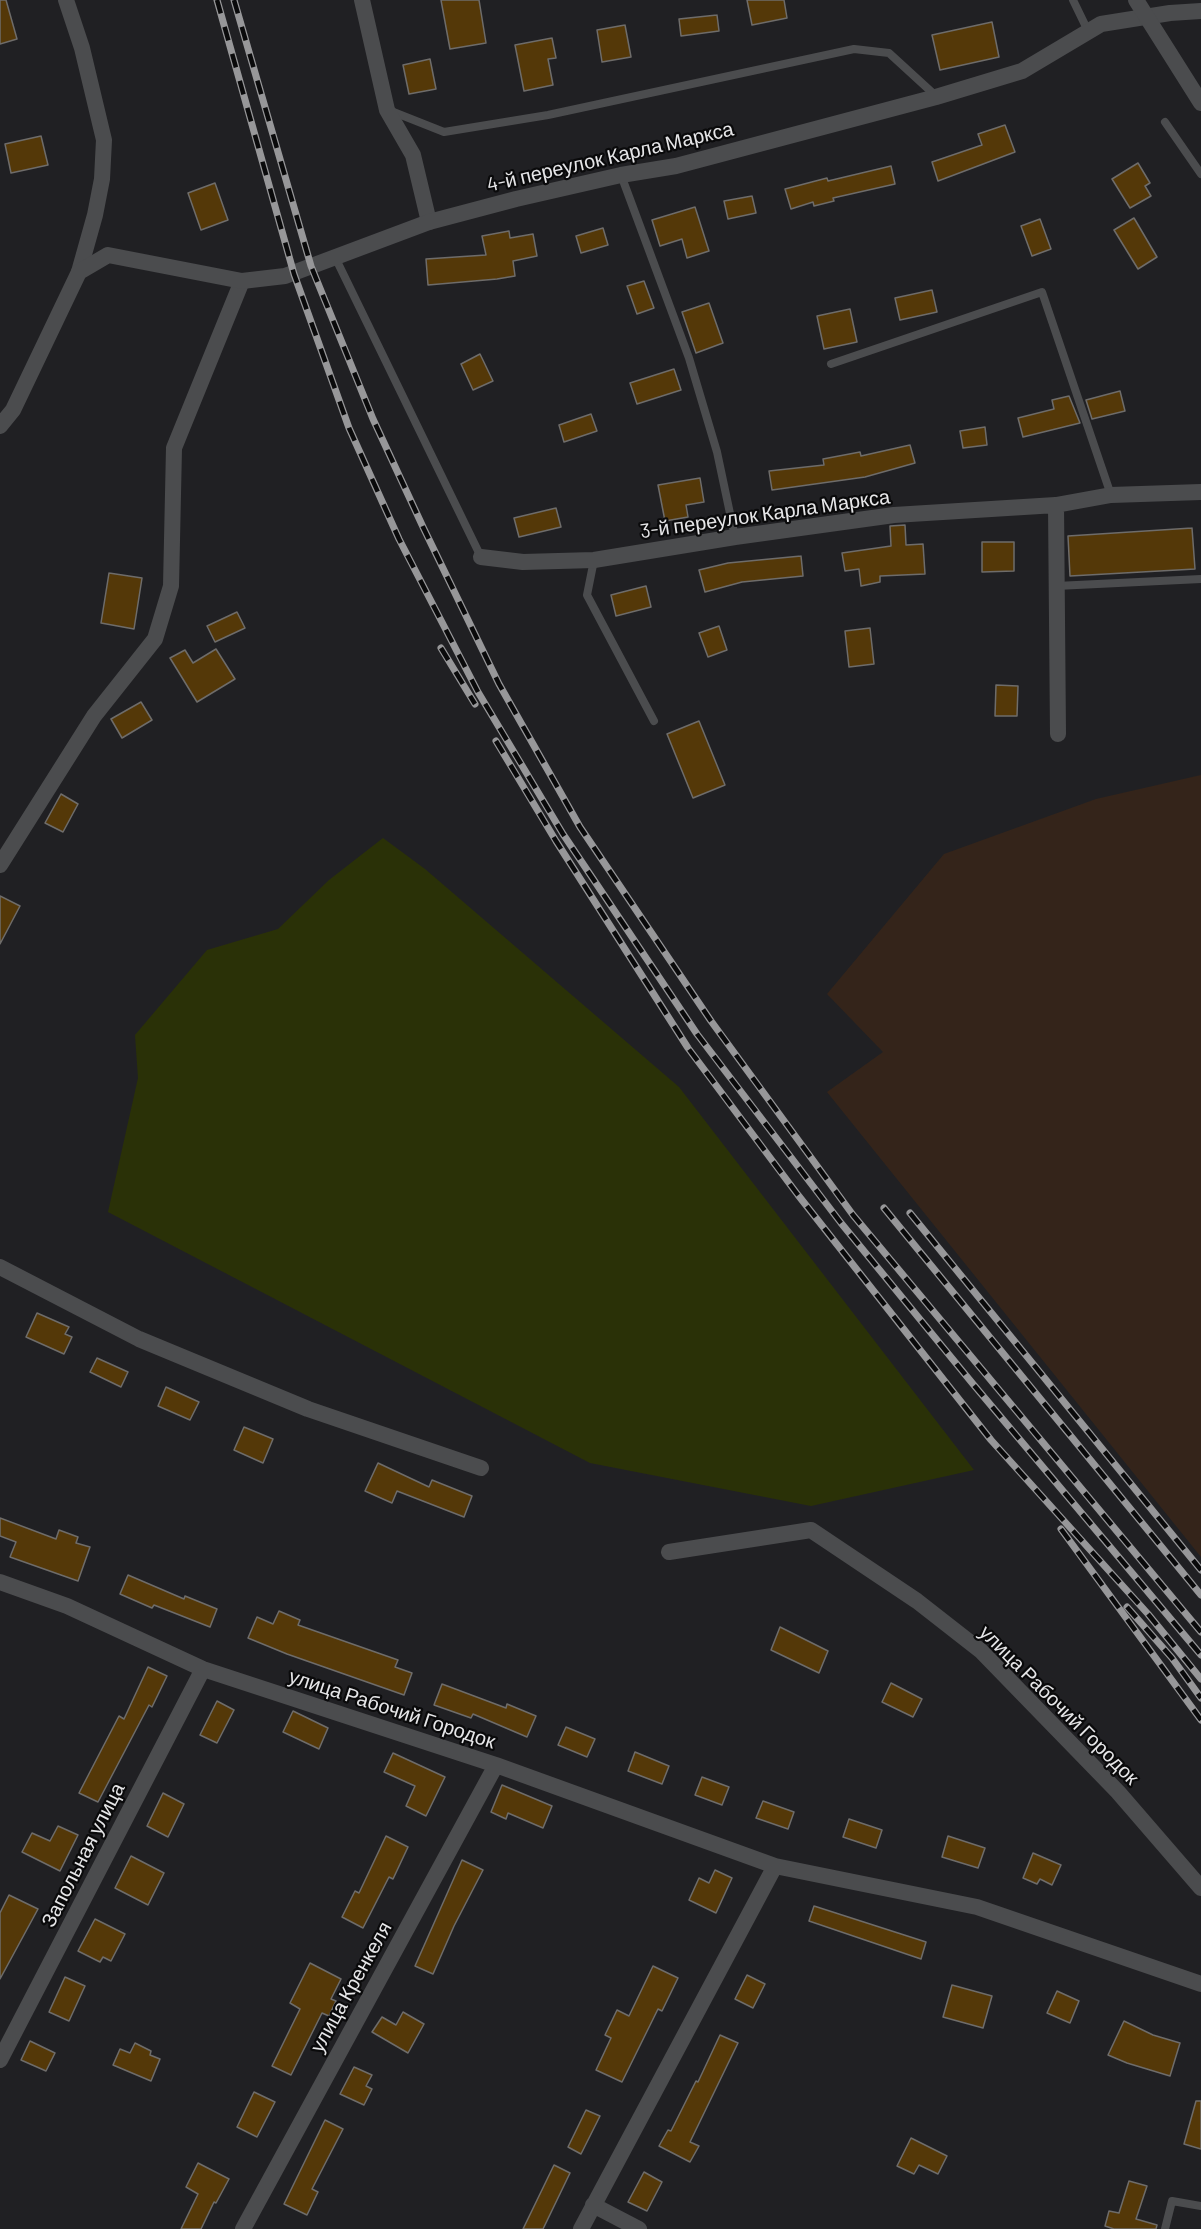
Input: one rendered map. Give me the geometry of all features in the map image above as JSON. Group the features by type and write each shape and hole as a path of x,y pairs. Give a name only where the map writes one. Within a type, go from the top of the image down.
{"street":[{"path":"0,426 13,410 79,273 102,179 104,140 82,48 66,0"},
{"path":"362,0 387,110 413,155 429,222"},
{"path":"1136,0 1201,103"},
{"name":"4-й переулок Карла Маркса","path":"79,273 108,255 242,281 285,276 429,222 516,199 676,166 936,97 1022,71 1101,24 1201,11"},
{"path":"0,866 94,716 155,639 171,586 174,448 242,281"},
{"name":"3-й переулок Карла Маркса","path":"481,557 523,562 594,560 735,537 894,515 1056,505 1111,495 1201,492"},
{"path":"1056,505 1058,734"},
{"path":"0,1267 139,1339 308,1409 481,1468"},
{"name":"улица Рабочий Городок","path":"669,1552 811,1530 917,1601 981,1651 1118,1792 1201,1888"},
{"name":"улица Рабочий Городок","path":"0,1582 66,1606 203,1669 496,1765 775,1866 977,1907 1201,1984"},
{"name":"Запольная улица","path":"0,2060 203,1669"},
{"name":"улица Кренкеля","path":"243,2229 496,1765"},
{"path":"581,2229 775,1866"},
{"path":"593,2205 639,2229"}],"lane":[{"path":"1073,0 1088,32"},
{"path":"387,110 444,132 548,115 854,49 890,53 936,97"},
{"path":"1166,122 1201,174"},
{"path":"621,176 689,358 717,452 735,537"},
{"path":"335,257 481,557"},
{"path":"831,364 1042,292 1111,495"},
{"path":"594,560 587,596 654,721"},
{"path":"1056,586 1201,579"},
{"path":"1165,2229 1172,2201 1201,2206"}],"shaded area":[{"path":"1201,775 1201,1557 827,1092 883,1052 827,994 944,854 1096,799"}],"green space":[{"path":"383,838 425,869 679,1087 974,1470 811,1506 590,1463 108,1212 138,1078 135,1035 207,950 278,929 329,880"}],"building":[{"path":"0,0 6,0 17,39 0,44"},
{"path":"441,0 479,0 486,43 450,49"},
{"path":"747,0 784,0 787,18 752,25"},
{"path":"717,15 719,31 681,36 679,19"},
{"path":"992,22 999,57 940,70 932,35"},
{"path":"625,25 631,57 602,62 597,30"},
{"path":"552,38 556,58 548,59 553,85 524,91 515,45"},
{"path":"430,59 436,89 409,94 403,65"},
{"path":"1005,125 1015,152 938,181 932,162 982,145 978,134"},
{"path":"41,136 48,165 11,173 5,144"},
{"path":"1138,163 1150,183 1145,186 1151,196 1130,208 1112,179"},
{"path":"891,166 895,184 833,198 834,201 814,206 813,202 791,209 785,189 827,178 828,181"},
{"path":"215,183 228,220 201,230 188,193"},
{"path":"752,196 756,213 728,219 724,201"},
{"path":"695,207 709,251 687,258 682,239 660,246 652,220"},
{"path":"1134,218 1157,257 1138,269 1114,230"},
{"path":"1040,219 1051,249 1032,256 1021,226"},
{"path":"603,228 608,245 581,253 576,236"},
{"path":"509,231 510,238 533,234 537,256 513,261 515,276 428,285 426,259 486,255 482,236"},
{"path":"644,281 654,308 637,314 627,286"},
{"path":"932,290 937,312 900,320 895,298"},
{"path":"709,303 723,343 696,353 682,312"},
{"path":"850,309 857,342 824,349 817,316"},
{"path":"480,354 493,381 473,390 461,364"},
{"path":"674,369 681,390 637,404 630,383"},
{"path":"1120,391 1125,411 1092,419 1086,400"},
{"path":"1069,396 1080,423 1023,437 1018,418 1054,409 1052,400"},
{"path":"591,414 597,431 564,442 559,425"},
{"path":"985,427 987,445 963,448 960,431"},
{"path":"910,445 915,463 865,477 772,490 769,471 824,465 823,459 860,452 861,456"},
{"path":"700,478 704,502 686,505 688,517 665,521 658,485"},
{"path":"556,508 561,527 519,537 514,518"},
{"path":"905,525 906,545 923,544 925,574 880,576 880,582 861,586 859,569 845,571 842,553 891,546 890,526"},
{"path":"1192,528 1195,569 1070,576 1068,536"},
{"path":"982,542 1014,542 1014,571 982,572"},
{"path":"801,556 803,576 742,582 705,592 699,570 728,563"},
{"path":"109,573 142,578 134,629 101,623"},
{"path":"646,586 651,607 616,616 611,595"},
{"path":"237,612 245,628 215,642 207,626"},
{"path":"719,626 727,650 708,657 699,633"},
{"path":"870,628 874,664 849,667 845,631"},
{"path":"216,649 235,679 197,702 170,658 185,650 193,663"},
{"path":"996,685 1018,686 1017,716 995,716"},
{"path":"141,702 152,720 122,738 111,719"},
{"path":"699,721 725,785 693,798 667,734"},
{"path":"61,794 78,804 63,832 45,823"},
{"path":"0,896 20,906 0,944"},
{"path":"37,1313 69,1327 65,1334 72,1337 64,1354 26,1337"},
{"path":"97,1358 128,1372 121,1387 90,1372"},
{"path":"166,1387 199,1402 190,1420 158,1406"},
{"path":"244,1427 273,1439 263,1463 234,1450"},
{"path":"378,1463 429,1487 432,1480 472,1496 464,1517 397,1491 392,1503 365,1491"},
{"path":"0,1518 56,1539 59,1530 78,1537 76,1543 90,1547 78,1581 10,1557 16,1542 0,1536"},
{"path":"128,1575 184,1599 185,1596 217,1609 210,1627 154,1605 152,1608 120,1594"},
{"path":"279,1611 300,1620 298,1625 398,1660 395,1667 412,1673 404,1695 248,1638 257,1617 273,1624"},
{"path":"780,1627 828,1651 819,1673 771,1650"},
{"path":"148,1667 167,1676 152,1707 149,1705 98,1802 79,1793 119,1716 124,1719"},
{"path":"891,1683 922,1699 913,1717 882,1702"},
{"path":"442,1684 506,1708 507,1704 536,1716 527,1737 473,1714 471,1718 434,1705"},
{"path":"217,1701 234,1710 217,1743 200,1735"},
{"path":"293,1711 328,1728 319,1749 283,1732"},
{"path":"566,1727 595,1739 587,1757 558,1745"},
{"path":"635,1752 669,1766 662,1784 628,1771"},
{"path":"393,1753 445,1777 426,1816 406,1806 415,1786 384,1772"},
{"path":"702,1777 729,1787 722,1805 695,1795"},
{"path":"502,1785 552,1806 543,1828 508,1813 506,1819 491,1812"},
{"path":"163,1793 184,1804 168,1837 147,1826"},
{"path":"763,1801 794,1812 788,1829 756,1818"},
{"path":"849,1819 882,1830 876,1848 843,1837"},
{"path":"58,1826 78,1835 60,1871 22,1852 32,1833 50,1841"},
{"path":"386,1836 408,1847 393,1879 389,1877 363,1928 342,1917 355,1891 359,1893"},
{"path":"948,1836 985,1848 978,1868 942,1857"},
{"path":"1033,1853 1061,1865 1052,1885 1040,1879 1037,1884 1023,1878"},
{"path":"131,1856 164,1873 148,1905 115,1888"},
{"path":"462,1860 483,1870 454,1926 433,1974 415,1966"},
{"path":"715,1870 732,1878 716,1913 689,1900 699,1878 709,1883"},
{"path":"9,1895 38,1909 0,1979 0,1913"},
{"path":"814,1906 926,1942 921,1959 809,1921"},
{"path":"95,1919 125,1934 111,1961 103,1957 100,1962 78,1951"},
{"path":"310,1963 341,1979 331,1999 336,2001 329,2016 322,2013 291,2075 272,2066 300,2009 290,2003"},
{"path":"653,1966 678,1978 662,2011 658,2009 622,2082 596,2070 611,2038 605,2035 617,2010 629,2016"},
{"path":"747,1975 765,1984 753,2008 735,1999"},
{"path":"65,1977 85,1986 69,2021 49,2012"},
{"path":"952,1985 992,1996 983,2028 943,2017"},
{"path":"1057,1991 1079,2001 1070,2023 1047,2013"},
{"path":"403,2012 424,2024 408,2053 372,2032 382,2017 396,2025"},
{"path":"1124,2021 1153,2035 1180,2043 1170,2076 1108,2055"},
{"path":"720,2035 738,2043 690,2142 699,2146 690,2162 659,2146 668,2130 671,2131 696,2081 698,2082"},
{"path":"30,2041 55,2053 46,2071 21,2060"},
{"path":"135,2043 151,2051 150,2055 160,2059 151,2081 113,2065 120,2049 130,2053"},
{"path":"354,2067 372,2075 366,2086 372,2089 364,2105 340,2094"},
{"path":"254,2092 275,2102 257,2137 237,2127"},
{"path":"1196,2101 1201,2101 1201,2149 1184,2144"},
{"path":"586,2110 600,2116 581,2154 568,2147"},
{"path":"325,2120 343,2129 312,2189 318,2192 307,2215 284,2204"},
{"path":"911,2138 947,2156 938,2174 919,2165 914,2174 897,2166"},
{"path":"198,2163 229,2179 216,2203 214,2202 201,2229 181,2229 198,2194 186,2187"},
{"path":"554,2165 570,2173 543,2229 523,2229"},
{"path":"644,2172 662,2182 647,2211 628,2202"},
{"path":"1129,2181 1147,2186 1136,2219 1157,2225 1156,2229 1114,2229 1105,2226 1109,2211 1119,2213"}],"railway":[{"path":"217,0 294,274 349,428 399,539 478,692 563,834 697,1034 841,1223 1201,1655"},
{"path":"234,0 311,266 373,419 499,684 580,827 711,1021 853,1215 1201,1632"},
{"path":"441,648 475,704"},
{"path":"496,741 556,841 688,1048 798,1195 991,1440 1148,1614 1201,1679"},
{"path":"884,1208 1201,1595"},
{"path":"910,1213 1201,1570"},
{"path":"1061,1529 1201,1720"},
{"path":"1127,1607 1172,1658 1201,1698"}]}
